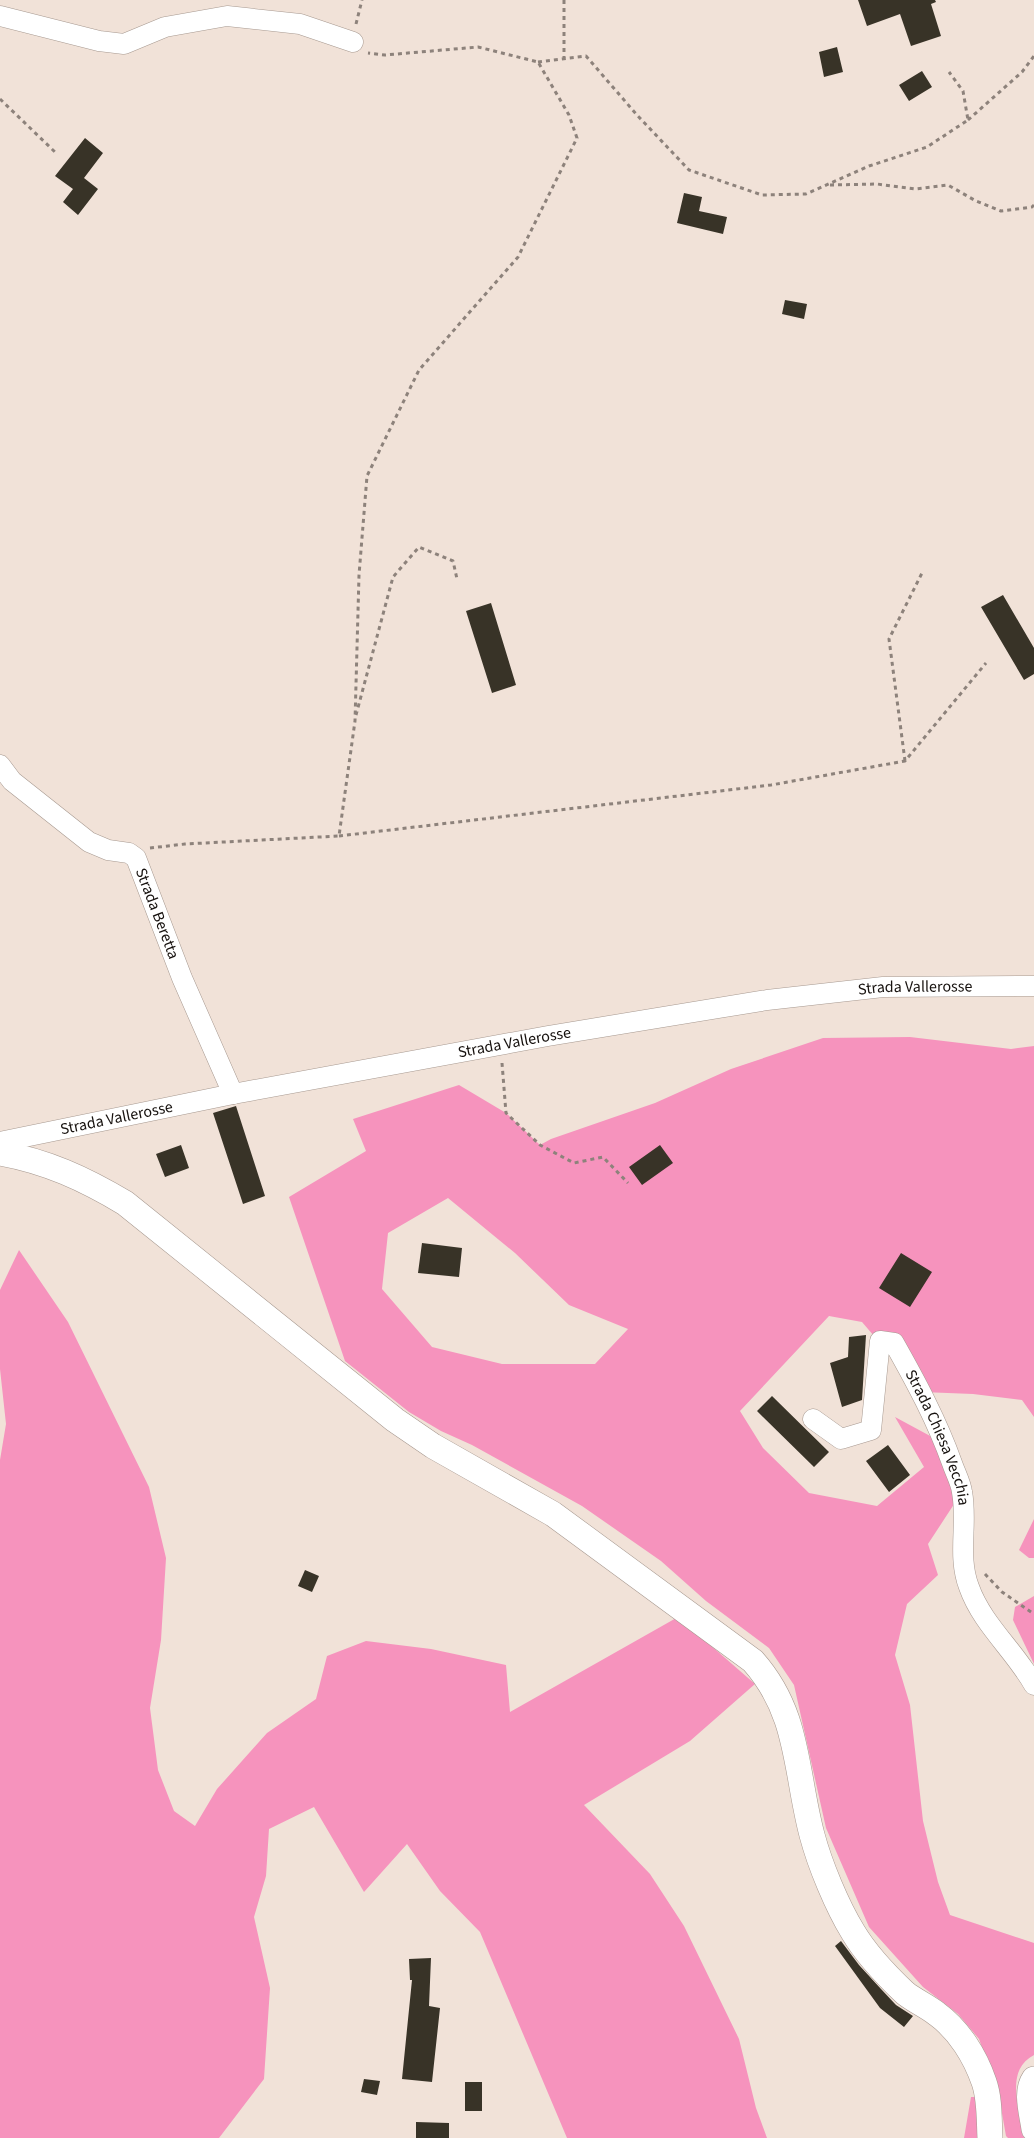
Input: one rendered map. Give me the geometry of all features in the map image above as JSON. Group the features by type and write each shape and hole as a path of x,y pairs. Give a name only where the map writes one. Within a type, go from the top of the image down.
{"street":[{"path":"0,16 99,41 124,44 165,27 227,16 300,24 353,42"},
{"name":"Strada Beretta","path":"0,765 12,782 89,842 108,850 129,853 136,858 182,978 233,1094"},
{"name":"Strada Vallerosse","path":"0,1142 233,1094 500,1045 777,999 883,987 1034,986"},
{"path":"0,1153 56,1168 90,1182 125,1203 395,1420 432,1446 513,1489 553,1514 754,1661 766,1675 785,1709 791,1729 812,1836 854,1933 893,1980 907,1994 949,2025 968,2050 984,2083 989,2112 990,2138"},
{"name":"Strada Chiesa Vecchia","path":"813,1419 841,1439 871,1430 880,1341 894,1344 926,1401 945,1444 962,1492 963,1553 969,1587 990,1625 1034,1685"},
{"path":"1034,2079 1030,2087 1030,2096 1034,2129"}],"path":[{"path":"362,0 353,42 365,53 385,55 478,47 538,62 586,56 636,115 689,170 762,195 806,194 869,166 927,146 968,120 1022,72 1034,56"},
{"path":"564,0 564,59"},
{"path":"339,836 354,721 359,575 367,476 419,370 518,257 577,138 569,115 538,62"},
{"path":"949,72 963,91 968,120"},
{"path":"0,99 55,152"},
{"path":"827,185 877,184 915,189 948,185 976,201 1001,211 1032,207 1034,205"},
{"path":"354,721 393,578 419,547 453,561 457,579"},
{"path":"905,761 889,639 922,573"},
{"path":"136,858 138,853 154,846 339,836 771,785 905,761 986,663"},
{"path":"500,1045 506,1112 540,1145 574,1163 603,1157 628,1183"},
{"path":"963,1553 1002,1592 1034,1614"}],"shaded area":[{"path":"910,1037 1011,1049 1034,1046 1034,1417 1022,1400 973,1394 922,1392 862,1322 829,1316 740,1411 763,1448 809,1493 877,1506 924,1467 895,1417 945,1444 962,1492 928,1544 938,1575 907,1604 895,1655 910,1705 923,1821 938,1882 950,1915 1034,1943 1034,2055 1025,2062 1019,2071 1016,2081 1016,2093 1024,2138 1008,2138 1006,2136 999,2096 979,2039 958,2014 923,1987 869,1927 826,1828 794,1685 769,1648 706,1601 661,1561 582,1506 409,1412 345,1361 289,1197 366,1151 353,1119 459,1085 506,1113 540,1145 551,1139 655,1103 731,1069 823,1038","holes":["448,1198 515,1253 569,1305 628,1329 595,1364 502,1364 432,1347 382,1289 388,1233"]},
{"path":"19,1250 68,1322 149,1487 166,1558 161,1640 150,1708 158,1770 174,1811 195,1826 217,1789 267,1733 316,1699 327,1656 366,1641 431,1649 506,1665 510,1712 678,1617 755,1684 690,1741 584,1805 650,1874 684,1926 739,2039 756,2108 767,2138 567,2138 480,1932 440,1891 407,1844 364,1892 314,1807 269,1829 266,1876 254,1917 270,1988 264,2079 219,2138 0,2138 0,1460 6,1424 0,1369 0,1290"},
{"path":"1034,1519 1034,1558 1029,1558 1019,1550"},
{"path":"1034,1596 1034,1664 1013,1620 1015,1607"},
{"path":"971,2097 978,2097 981,2138 964,2138"}],"building":[{"path":"858,0 935,0 936,2 931,4 941,36 911,46 900,14 867,26"},
{"path":"837,47 843,72 824,77 819,52"},
{"path":"922,71 932,87 909,101 899,85"},
{"path":"85,138 103,153 84,178 98,189 78,215 63,202 73,189 55,176"},
{"path":"684,193 702,197 699,211 727,217 723,234 677,223"},
{"path":"785,300 807,304 804,319 782,314"},
{"path":"1003,595 1034,648 1034,674 1024,680 981,607"},
{"path":"491,603 516,685 492,693 466,611"},
{"path":"236,1106 265,1196 243,1204 213,1113"},
{"path":"181,1145 189,1168 165,1177 156,1154"},
{"path":"660,1145 673,1163 642,1185 629,1167"},
{"path":"422,1243 462,1248 459,1277 418,1273"},
{"path":"901,1253 932,1272 910,1307 879,1288"},
{"path":"866,1335 862,1400 842,1407 830,1363 848,1357 849,1337"},
{"path":"772,1396 829,1452 814,1467 757,1411"},
{"path":"888,1445 910,1475 889,1492 866,1461"},
{"path":"305,1570 319,1576 312,1592 298,1586"},
{"path":"841,1941 859,1965 896,2005 913,2016 904,2027 880,2008 835,1946"},
{"path":"431,1958 429,2006 440,2008 432,2082 402,2079 412,1980 410,1980 409,1959"},
{"path":"364,2079 380,2081 377,2095 361,2092"},
{"path":"465,2082 482,2082 482,2111 465,2111"},
{"path":"416,2122 449,2123 449,2138 416,2138"}]}
